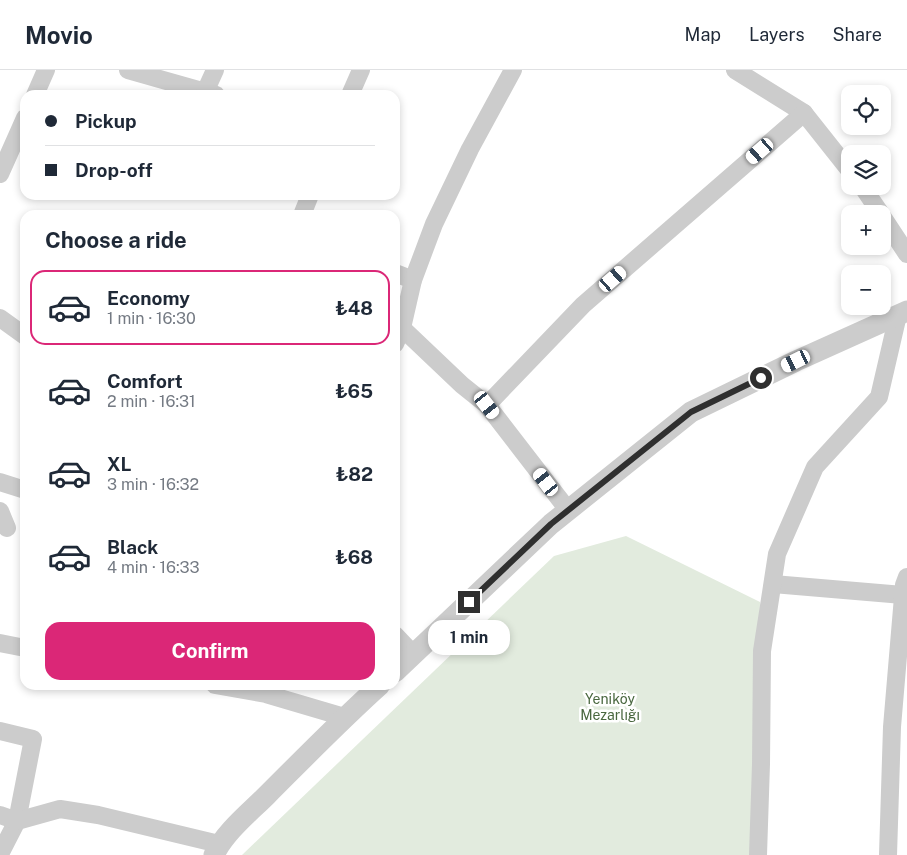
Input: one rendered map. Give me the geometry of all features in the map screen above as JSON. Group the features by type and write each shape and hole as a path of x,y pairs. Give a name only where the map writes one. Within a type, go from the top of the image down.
{"street":[{"path":"37,90 46,70"},
{"path":"128,70 199,90"},
{"path":"211,90 215,70"},
{"path":"352,90 361,70"},
{"path":"400,329 413,280 434,224 470,149 512,70"},
{"path":"735,70 804,113 841,160"},
{"path":"487,405 583,305 804,113"},
{"path":"0,174 6,147 20,126"},
{"path":"891,229 907,254"},
{"path":"400,275 413,280"},
{"path":"400,667 551,524 691,412 796,361 903,313"},
{"path":"758,855 762,652 778,554 815,467 878,397 903,313"},
{"path":"0,318 20,332"},
{"path":"400,338 487,405 568,510"},
{"path":"0,482 20,488"},
{"path":"0,511 7,528"},
{"path":"888,855 892,727 903,595 907,577"},
{"path":"773,584 903,595"},
{"path":"400,640 414,654"},
{"path":"0,643 20,647"},
{"path":"243,690 266,694 344,718"},
{"path":"0,815 18,821 60,809 98,815 216,850 344,718 375,690"},
{"path":"0,731 33,739 18,821 0,854"}],"green space":[{"name":"Yeniköy Mezarlığı","path":"626,536 760,602 755,855 242,855 554,556"}],"route":[{"path":"469,602 551,524 691,412 761,378"}]}
